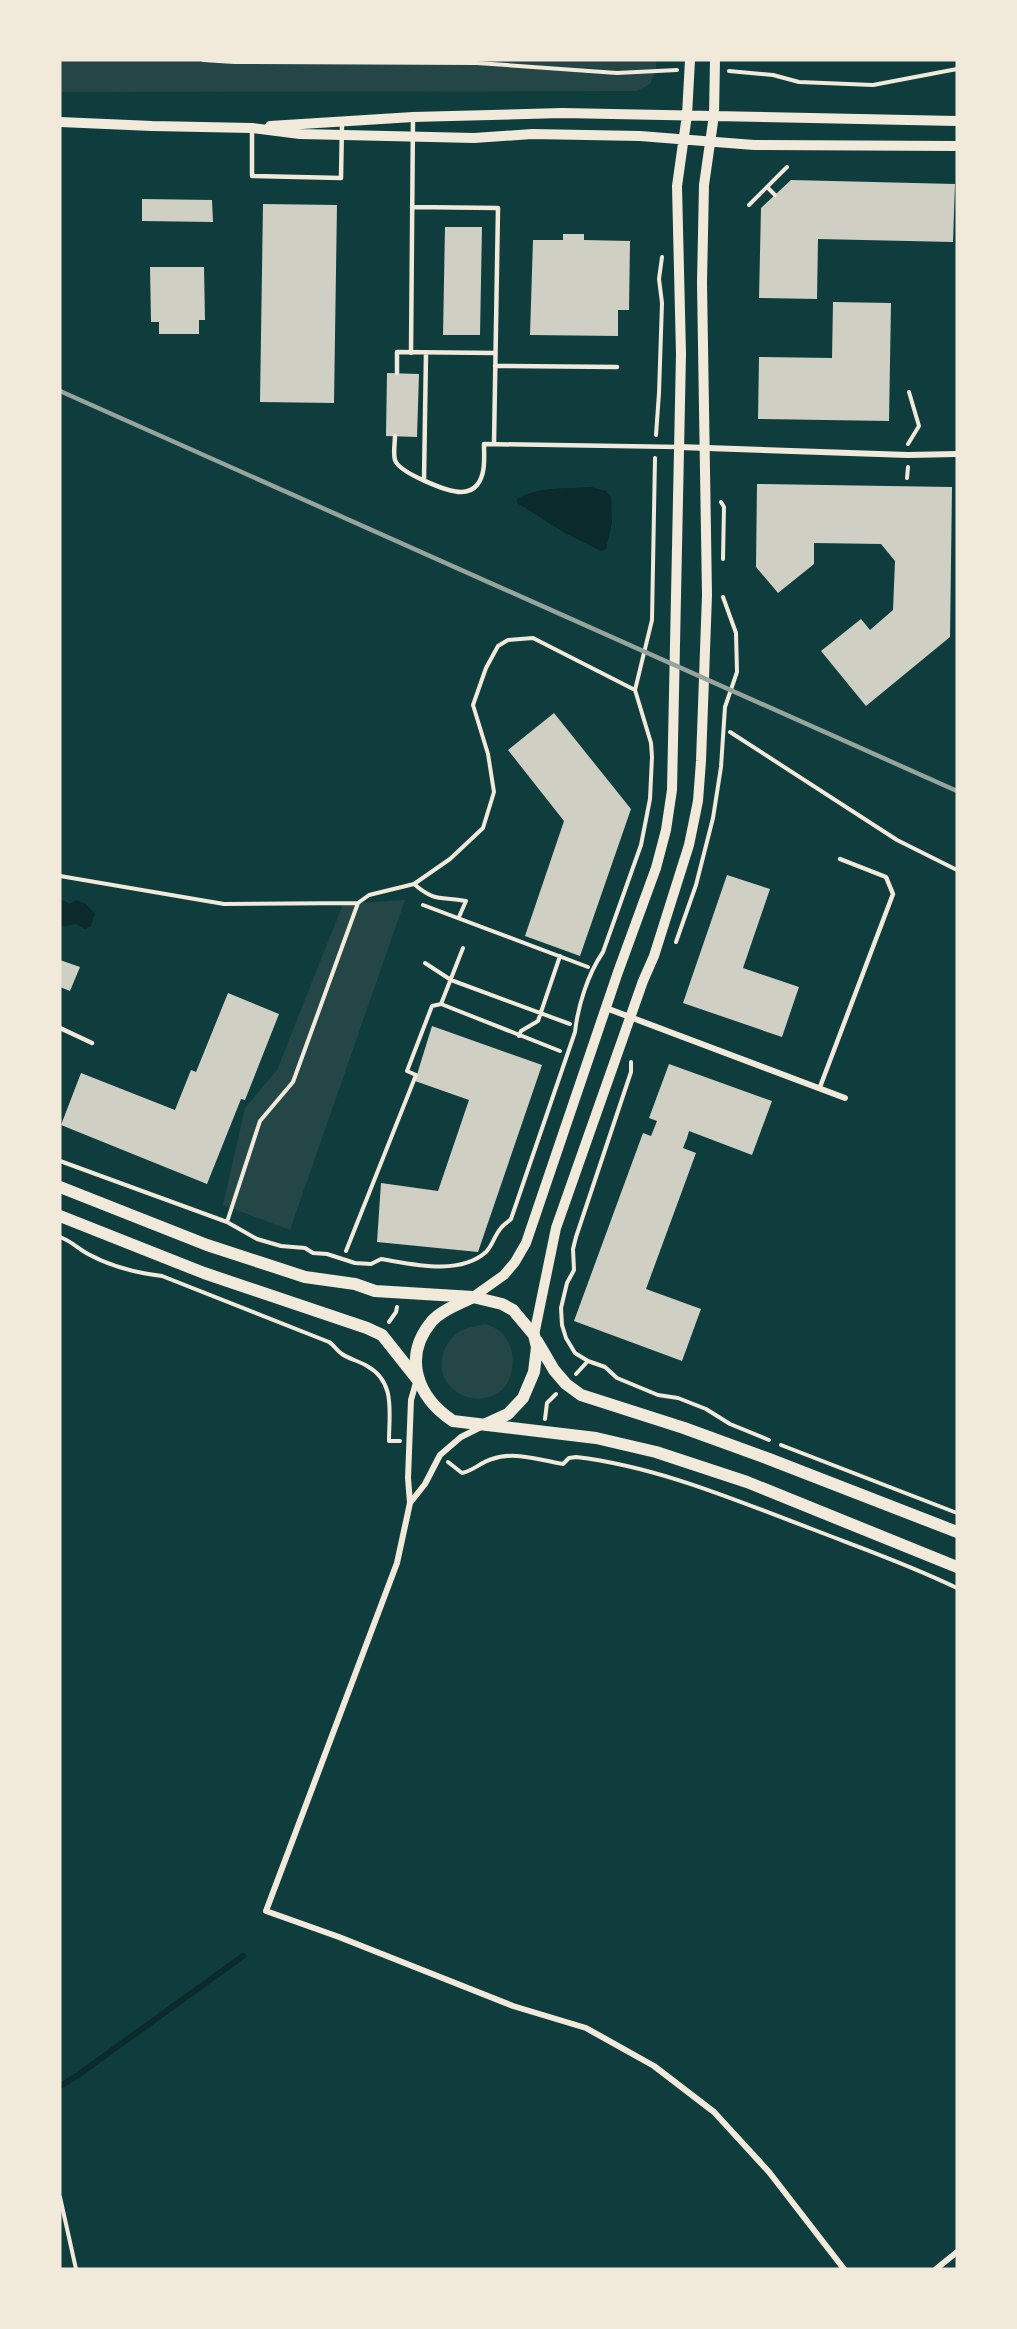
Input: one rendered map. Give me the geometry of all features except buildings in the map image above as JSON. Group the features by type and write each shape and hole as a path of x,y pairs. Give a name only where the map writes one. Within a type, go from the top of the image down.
{"main road":[{"path":"60,1187 207,1245 305,1276 354,1284 375,1291 473,1297 501,1304 513,1310 534,1335 554,1370 566,1384 581,1395 737,1447 957,1532"},
{"path":"60,1216 204,1273 382,1335 417,1379 430,1402 453,1421 596,1438 666,1455 747,1482 957,1567"},
{"path":"417,1379 419,1348 432,1321 446,1310 473,1297"},
{"path":"485,1425 508,1414 524,1398 531,1384 536,1362 537,1347 534,1335"}],"street":[{"path":"473,1297 504,1275 526,1243 656,868 666,830 672,790 681,354 677,186 687,115 690,60"},
{"path":"534,1335 556,1228 677,887 698,801 707,595 704,185 714,115 715,60"},
{"path":"252,128 413,117 562,113 957,120"},
{"path":"60,122 252,128 300,134 474,138 556,135 754,145 957,147"},
{"path":"679,447 908,454 957,453"},
{"path":"606,1008 845,1098"},
{"path":"417,1379 411,1400 408,1478 410,1503 390,1587 266,1911 339,1937 513,2006 586,2028 654,2066 714,2112 769,2172 844,2269"},
{"path":"410,1503 425,1484 440,1455 461,1437 485,1425"},
{"path":"936,2269 957,2252"}],"lane":[{"path":"411,353 413,117"},
{"path":"252,128 252,176 341,178 342,121"},
{"path":"412,207 498,208 494,444"},
{"path":"397,373 397,352 495,353"},
{"path":"424,480 426,353"},
{"path":"495,366 617,367"},
{"path":"395,436 395,460 399,466 424,480 450,490 470,491 478,484 483,473 484,444 679,447"},
{"path":"820,1087 893,894 886,877 840,859"},
{"path":"60,1028 92,1043"}],"path":[{"path":"203,60 477,63 617,73 672,70"},
{"path":"727,71 773,75 799,82 873,85 957,69"},
{"path":"750,205 787,167"},
{"path":"766,188 775,195"},
{"path":"908,446 919,426 909,392"},
{"path":"908,465 908,478"},
{"path":"60,1161 227,1222 257,1239 281,1246 305,1248 313,1253 327,1254 350,1262 370,1264 381,1259 451,1266 467,1264 487,1251 494,1243 500,1229 511,1219 575,1032 577,1017 586,990 595,964 603,952 640,845 650,799 652,757 651,743 634,690 533,638 508,640 498,646 486,668 473,705 488,754 494,792 483,828 450,860 414,884 369,895 358,903 293,1082 260,1121 227,1222"},
{"path":"730,732 897,840 957,870"},
{"path":"60,876 224,904 358,903"},
{"path":"414,884 425,894 438,900 466,901 459,917"},
{"path":"423,905 588,967"},
{"path":"441,1004 463,948"},
{"path":"519,1036 521,1031 538,1021 560,956"},
{"path":"425,963 451,980 570,1024"},
{"path":"346,1251 416,1075 407,1071 432,1006 441,1004 560,1052"},
{"path":"631,1053 631,1072 576,1237 573,1249 574,1270 567,1282 561,1308 562,1325 566,1338 575,1353 605,1367 617,1377 658,1395 678,1398 706,1409 730,1424 760,1437 957,1513"},
{"path":"60,1237 73,1242 87,1254 139,1274 162,1276 329,1342 340,1353 373,1369 386,1383 390,1397 389,1441"},
{"path":"388,1324 396,1312 397,1301"},
{"path":"576,1374 588,1361"},
{"path":"545,1422 547,1403 557,1392"},
{"path":"540,1460 541,1451"},
{"path":"454,1467 462,1473 468,1472 489,1459 505,1456 563,1464 572,1457 588,1458 680,1480 910,1567 957,1588"},
{"path":"60,2197 76,2269"}],"shaded area":[{"path":"60,60 656,60 656,70 650,84 637,91 60,92"},
{"path":"591,487 606,491 611,497 612,523 606,549 601,551 565,533 517,503 517,499 534,492"},
{"path":"60,899 70,904 76,900 86,904 95,914 91,926 85,929 76,924 60,925"},
{"path":"405,900 290,1230 223,1205 245,1108 277,1070 343,904"},
{"path":"486,1324 501,1332 509,1343 513,1363 510,1377 503,1389 481,1399 465,1396 451,1387 443,1375 442,1361 446,1347 454,1336 465,1329"}],"waterway":[{"path":"60,2086 243,1956"}],"railway":[{"path":"60,391 957,791"}]}
